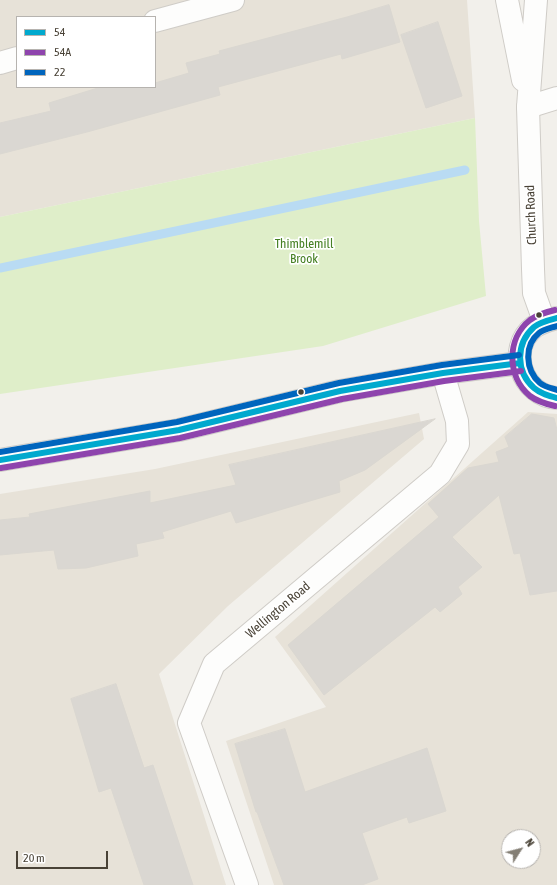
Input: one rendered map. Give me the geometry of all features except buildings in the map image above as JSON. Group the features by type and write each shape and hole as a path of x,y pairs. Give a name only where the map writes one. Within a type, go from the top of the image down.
{"street":[{"path":"156,21 233,0"},
{"name":"Church Road","path":"507,0 528,107"},
{"name":"Church Road","path":"536,0 528,107 534,293 550,320"},
{"path":"0,63 16,58"},
{"path":"528,107 557,98"},
{"path":"550,320 533,328 525,338 520,350 520,363 523,375 530,385 540,393 551,398 557,398"},
{"path":"0,460 179,430 340,391 442,373 520,363"},
{"name":"Wellington Road","path":"247,885 190,723 214,664 440,474 458,444 457,421 442,373"}],"shaded area":[{"path":"0,0 467,0 475,118 0,217"},
{"path":"528,412 557,414 557,885 274,885 226,741 326,707 275,637"},
{"path":"419,413 424,439 228,606 159,674 226,885 0,885 0,494 155,469"}],"green space":[{"name":"Thimblemill Brook","path":"475,118 479,221 486,296 323,346 0,394 0,217"}],"waterway":[{"name":"Thimblemill Brook","path":"0,268 465,170"}],"transit line":[{"name":"54A","path":"555,310 530,320 522,328 513,347 512,358 517,379 522,388 536,400 555,406"},
{"name":"54","path":"557,318 542,322 534,327 523,341 520,358 524,374 534,388 548,396 557,398"},
{"name":"22","path":"557,326 543,330 534,338 528,358 531,371 535,378 544,386 557,390"},
{"name":"22","path":"0,452 177,422 339,383 442,365 519,355"},
{"name":"54","path":"0,460 179,430 340,391 443,373 520,363"},
{"name":"54A","path":"1,468 180,438 342,399 444,381 521,371"}]}
